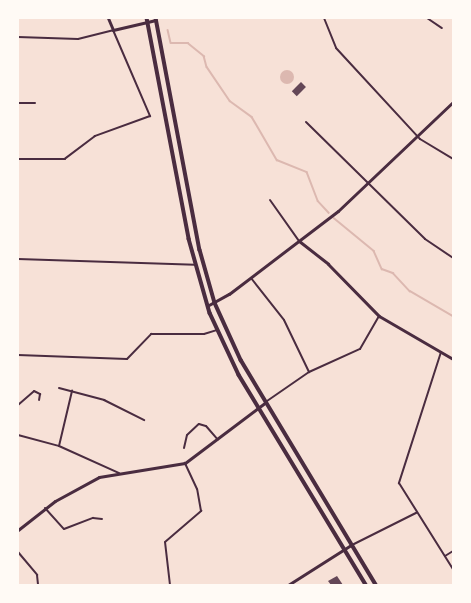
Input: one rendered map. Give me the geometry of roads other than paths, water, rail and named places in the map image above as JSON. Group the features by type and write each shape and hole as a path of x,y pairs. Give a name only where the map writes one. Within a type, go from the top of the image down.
{"main road":[{"path":"156,19 200,250 215,303 241,360 351,546 376,585"},
{"path":"148,20 195,265 207,306 217,330 259,407 366,585"}],"street":[{"path":"18,160 66,159 95,136 150,116 108,18"},
{"path":"324,18 336,48 418,135 453,159"},
{"path":"427,18 442,28"},
{"path":"18,37 78,39 156,19"},
{"path":"207,306 215,303 251,278 299,241 366,184 453,102"},
{"path":"18,103 35,103"},
{"path":"306,122 366,184 425,239 453,258"},
{"path":"270,200 299,241 333,269 379,316 453,359"},
{"path":"18,259 195,265"},
{"path":"251,278 284,320 309,372"},
{"path":"18,530 44,507 92,480 119,472 185,463 218,440 259,407 309,372 360,349 379,316"},
{"path":"18,355 127,359 151,334 204,334 217,330"},
{"path":"441,352 400,474 401,489 453,569"},
{"path":"59,388 104,400 144,420"},
{"path":"18,405 34,391 40,394 39,400"},
{"path":"59,446 72,391"},
{"path":"184,448 187,435 199,424 206,426 218,440"},
{"path":"18,435 59,446 119,472"},
{"path":"170,585 165,542 201,511 197,489 185,463"},
{"path":"44,507 64,529 93,518 102,519"},
{"path":"288,585 351,546 416,513"},
{"path":"445,556 453,551"},
{"path":"18,552 37,575 38,585"}],"waterway":[{"path":"168,30 171,43 188,43 204,56 207,67 230,101 252,117 277,160 307,172 318,201 329,213"},
{"path":"334,218 374,251 382,269 393,273 410,291 453,316"}]}
